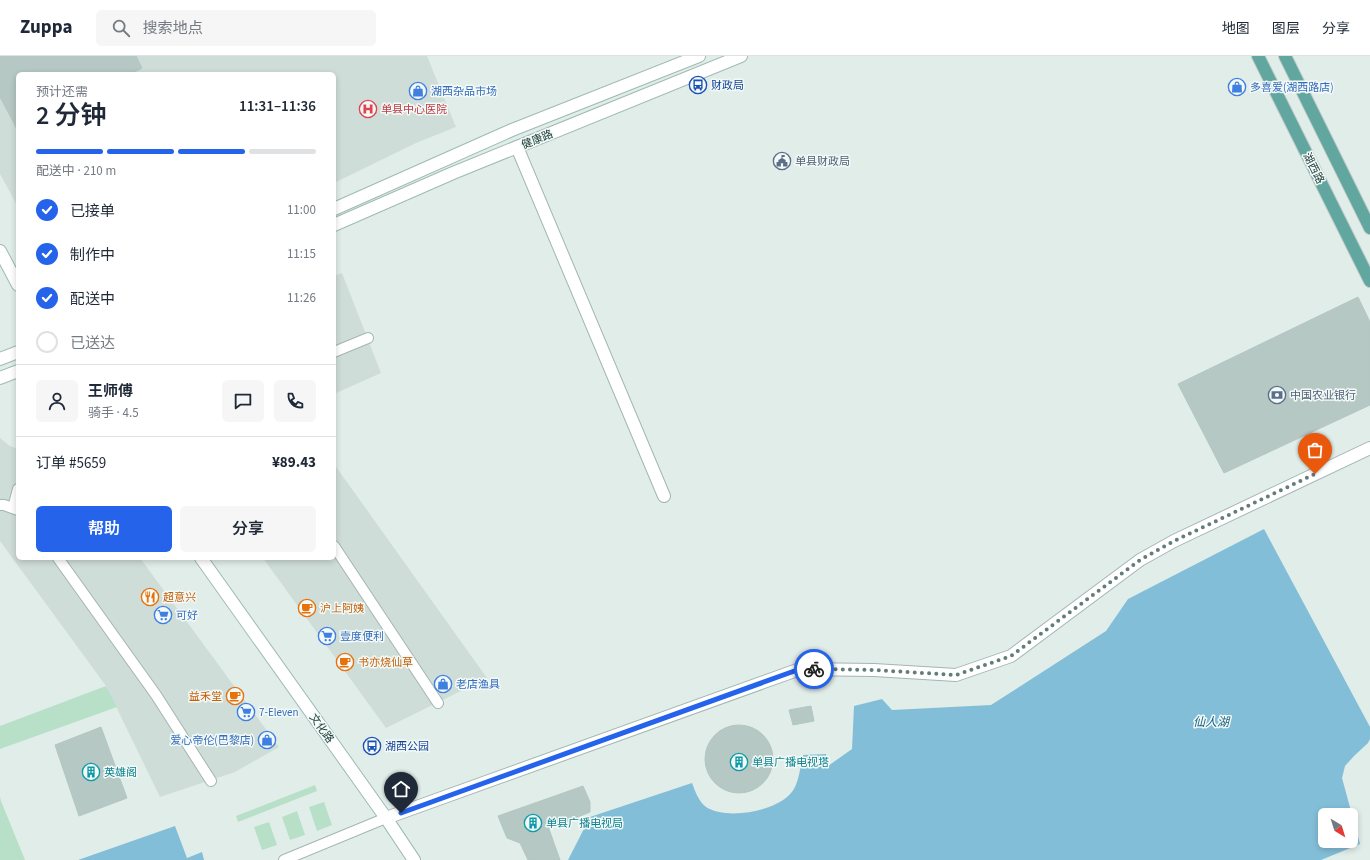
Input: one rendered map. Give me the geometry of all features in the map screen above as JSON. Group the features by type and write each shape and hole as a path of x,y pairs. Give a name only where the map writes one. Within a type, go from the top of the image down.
{"main road":[{"name":"湖西路","path":"1258,56 1370,281"},
{"path":"1285,56 1370,228"}],"street":[{"name":"健康路","path":"336,208 512,130 699,56"},
{"name":"健康路","path":"336,224 517,147 741,56"},
{"path":"517,147 664,496"},
{"path":"0,251 16,281"},
{"path":"336,351 368,338"},
{"path":"0,359 16,353"},
{"path":"0,378 16,372"},
{"path":"284,860 386,818 800,669 874,670 956,675 1011,656 1140,560 1174,541 1370,448"},
{"path":"0,505 16,509"},
{"path":"336,549 438,702"},
{"path":"59,560 156,695 211,781"},
{"name":"文化路","path":"201,560 386,818 414,860"}],"shaded area":[{"name":"单县中心医院","path":"0,56 427,56 456,127 416,143 336,182 336,72 16,72 16,203 0,174"},
{"path":"342,273 381,373 336,393 336,275"},
{"path":"0,438 10,446 16,448 16,560 141,560 279,747 235,772 160,797 106,686 0,541"},
{"path":"336,467 487,678 386,728 264,560 336,560"}],"green space":[{"path":"106,686 117,707 0,749 0,726"},
{"path":"315,785 317,791 238,822 236,816"},
{"path":"0,797 1,801 25,860 0,860"},
{"path":"324,802 332,825 317,831 309,807"},
{"path":"297,811 305,835 290,840 282,817"},
{"path":"269,822 277,845 262,850 254,827"}],"water":[{"name":"仙人湖","path":"1264,529 1370,727 1370,739 1368,743 1345,766 1342,778 1350,808 1318,808 1318,848 1350,848 1321,860 568,860 590,817 692,783 701,802 706,807 715,811 740,813 768,808 789,795 795,787 799,776 803,755 826,754 828,766 852,749 854,706 882,699 892,710 991,705 1106,631 1128,599"},
{"path":"175,826 187,858 202,852 204,860 78,860"}],"building":[{"path":"0,56 136,56 142,68 135,72 16,72 16,127 0,97"},
{"name":"中国农业银行","path":"1358,297 1370,322 1370,405 1224,473 1178,384"},
{"path":"811,706 814,721 793,725 789,710"},
{"name":"单县广播电视塔","path":"739,725 752,728 763,735 770,746 773,759 770,772 763,783 752,790 739,793 726,790 715,783 708,772 705,759 708,746 715,735 726,728"},
{"name":"英雄阁","path":"101,727 127,798 79,816 55,745"},
{"name":"单县广播电视局","path":"583,786 590,802 590,812 549,829 560,860 528,860 520,843 507,838 498,816"}],"way so far":[{"path":"814,669 874,670 956,675 1011,656 1140,560 1174,541 1315,474"}],"place":[{"name":"财政局","path":"698,85"},
{"name":"多喜爱(湖西路店)","path":"1237,87"},
{"name":"湖西杂品市场","path":"418,91"},
{"name":"单县中心医院","path":"368,109"},
{"name":"单县财政局","path":"782,161"},
{"name":"中国农业银行","path":"1277,395"},
{"name":"超意兴","path":"150,597"},
{"name":"沪上阿姨","path":"307,608"},
{"name":"可好","path":"163,615"},
{"name":"壹度便利","path":"327,636"},
{"name":"书亦烧仙草","path":"345,662"},
{"name":"老店渔具","path":"443,684"},
{"name":"益禾堂","path":"235,696"},
{"name":"7-Eleven","path":"246,712"},
{"name":"爱心帝伦(巴黎店)","path":"267,740"},
{"name":"湖西公园","path":"372,746"},
{"name":"单县广播电视塔","path":"739,762"},
{"name":"英雄阁","path":"91,772"},
{"name":"单县广播电视局","path":"533,823"}],"route":[{"path":"401,813 800,669 814,669"}]}
